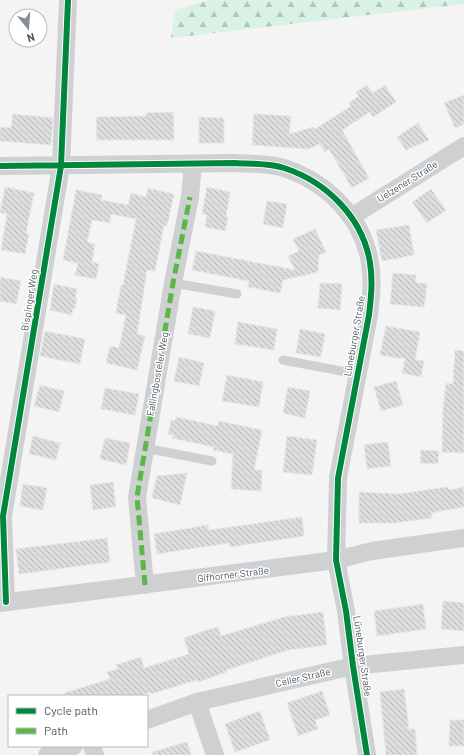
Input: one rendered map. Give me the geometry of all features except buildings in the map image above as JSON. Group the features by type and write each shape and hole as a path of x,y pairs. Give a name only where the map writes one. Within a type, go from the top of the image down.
{"street":[{"name":"Bispinger Weg","path":"3,603 3,516 61,166 68,0"},
{"name":"Uelzener Straße","path":"351,217 464,146"},
{"name":"Lüneburger Straße","path":"0,166 249,163 283,168 304,176 320,186 338,202 351,217 363,239 370,263 372,290 369,315 338,478 336,560 346,611 367,755"},
{"name":"Fallingbosteler Weg","path":"145,585 137,497 173,283 190,197 193,164"},
{"name":"Gifhorner Straße","path":"3,603 336,560 372,551 464,538"},
{"name":"Celler Straße","path":"148,720 197,702 353,666 464,655"},
{"path":"197,702 215,755"},
{"path":"47,755 71,747"}],"lane":[{"path":"173,283 237,294"},
{"path":"283,360 357,374"},
{"path":"145,448 212,461"}],"green space":[{"path":"209,0 464,0 464,4 171,38 175,10"}],"marked path":[{"path":"145,585 137,497 173,283 190,197"}],"cycle path":[{"path":"6,602 3,516 61,166 68,0"},
{"path":"0,166 235,163 272,165 300,174 315,182 340,204 360,231 370,263 371,289 369,315 338,478 336,560 346,611 367,755"}]}
